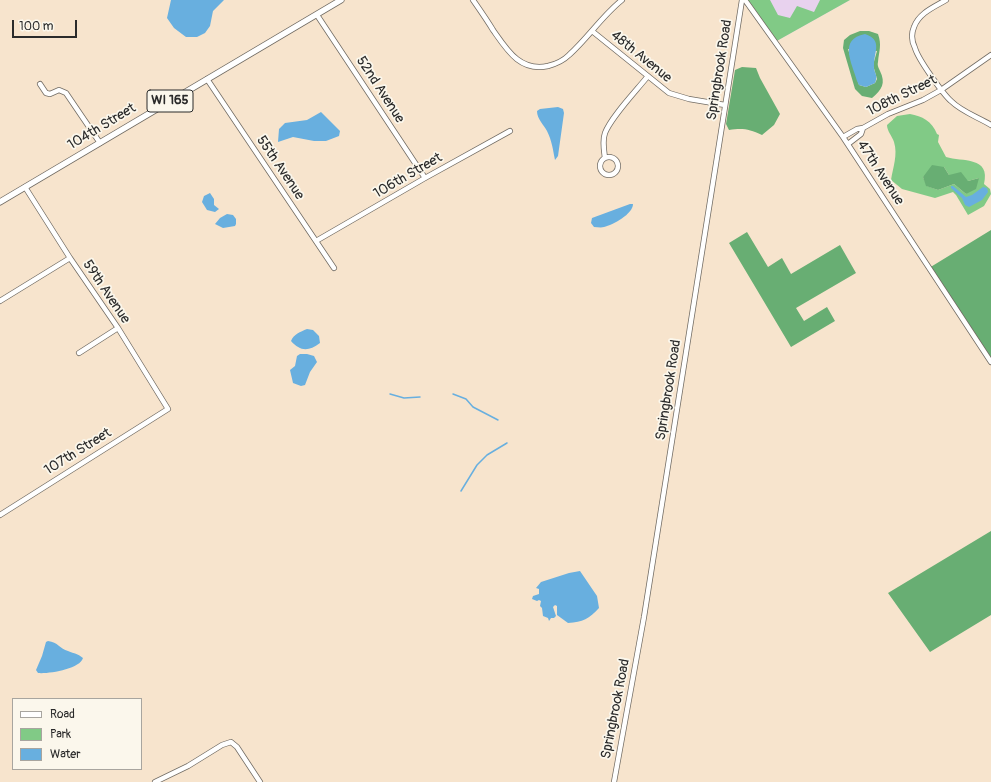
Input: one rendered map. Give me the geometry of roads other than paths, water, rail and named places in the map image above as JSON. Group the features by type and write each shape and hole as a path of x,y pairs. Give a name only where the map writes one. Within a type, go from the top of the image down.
{"main road":[{"name":"104th Street","path":"0,202 341,0"}],"street":[{"path":"473,0 508,52 519,61 530,66 540,67 554,65 569,56 612,8 622,0"},
{"name":"Springbrook Road","path":"614,782 644,617 742,0"},
{"name":"47th Avenue","path":"745,0 848,144 991,362"},
{"path":"946,0 922,14 913,28 912,40 915,50 941,90 951,102 991,124"},
{"name":"52nd Avenue","path":"317,15 425,178"},
{"name":"48th Avenue","path":"592,31 669,93 689,99 725,105"},
{"name":"108th Street","path":"843,137 888,114 923,100 941,90 991,56"},
{"path":"605,158 603,142 605,133 612,121 648,76"},
{"name":"55th Avenue","path":"207,79 334,268"},
{"path":"40,84 46,93 50,94 59,90 66,93 100,143"},
{"name":"108th Street","path":"848,144 861,134 863,128"},
{"name":"106th Street","path":"316,241 510,131"},
{"name":"59th Avenue","path":"25,187 70,258 118,328 168,409"},
{"path":"0,301 70,258"},
{"path":"79,353 118,328"},
{"name":"107th Street","path":"0,514 168,409"},
{"path":"155,782 188,766 222,745 231,742 237,747 260,782"}],"water":[{"path":"171,0 224,0 213,11 210,26 205,33 197,37 186,37 174,28 167,18"},
{"path":"865,34 871,37 876,43 874,68 876,80 875,83 866,87 859,85 857,81 849,53 849,46 852,41"},
{"path":"558,107 563,109 564,113 558,156 555,160 550,138 539,119 537,111 540,109"},
{"path":"321,112 340,131 339,136 326,141 314,141 293,137 278,142 279,129 285,123 307,120"},
{"path":"951,186 966,197 972,195 983,187 987,188 988,192 982,200 969,207 965,205 962,198 951,188"},
{"path":"210,193 214,199 214,205 219,209 215,212 207,210 202,202 204,196"},
{"path":"633,204 630,212 612,224 604,227 594,227 591,223 592,218"},
{"path":"227,214 233,215 236,219 235,226 223,228 215,224 220,218"},
{"path":"307,329 313,330 319,336 320,343 312,348 304,349 298,347 291,341 300,332"},
{"path":"300,354 314,356 317,362 310,372 305,385 301,386 293,383 290,370 295,366 297,356"},
{"path":"580,571 597,596 599,608 585,619 578,622 568,623 557,615 557,606 555,605 553,607 556,616 551,618 549,621 548,618 543,616 542,608 540,606 541,601 532,599 533,596 539,594 539,589 536,588 541,582"},
{"path":"48,641 65,650 77,654 83,658 81,662 64,670 49,673 38,673 36,670 46,642"}],"waterway":[{"path":"390,394 404,398 420,397"},
{"path":"453,394 466,399 473,407 498,420"},
{"path":"461,491 477,465 487,455 507,443"}]}
